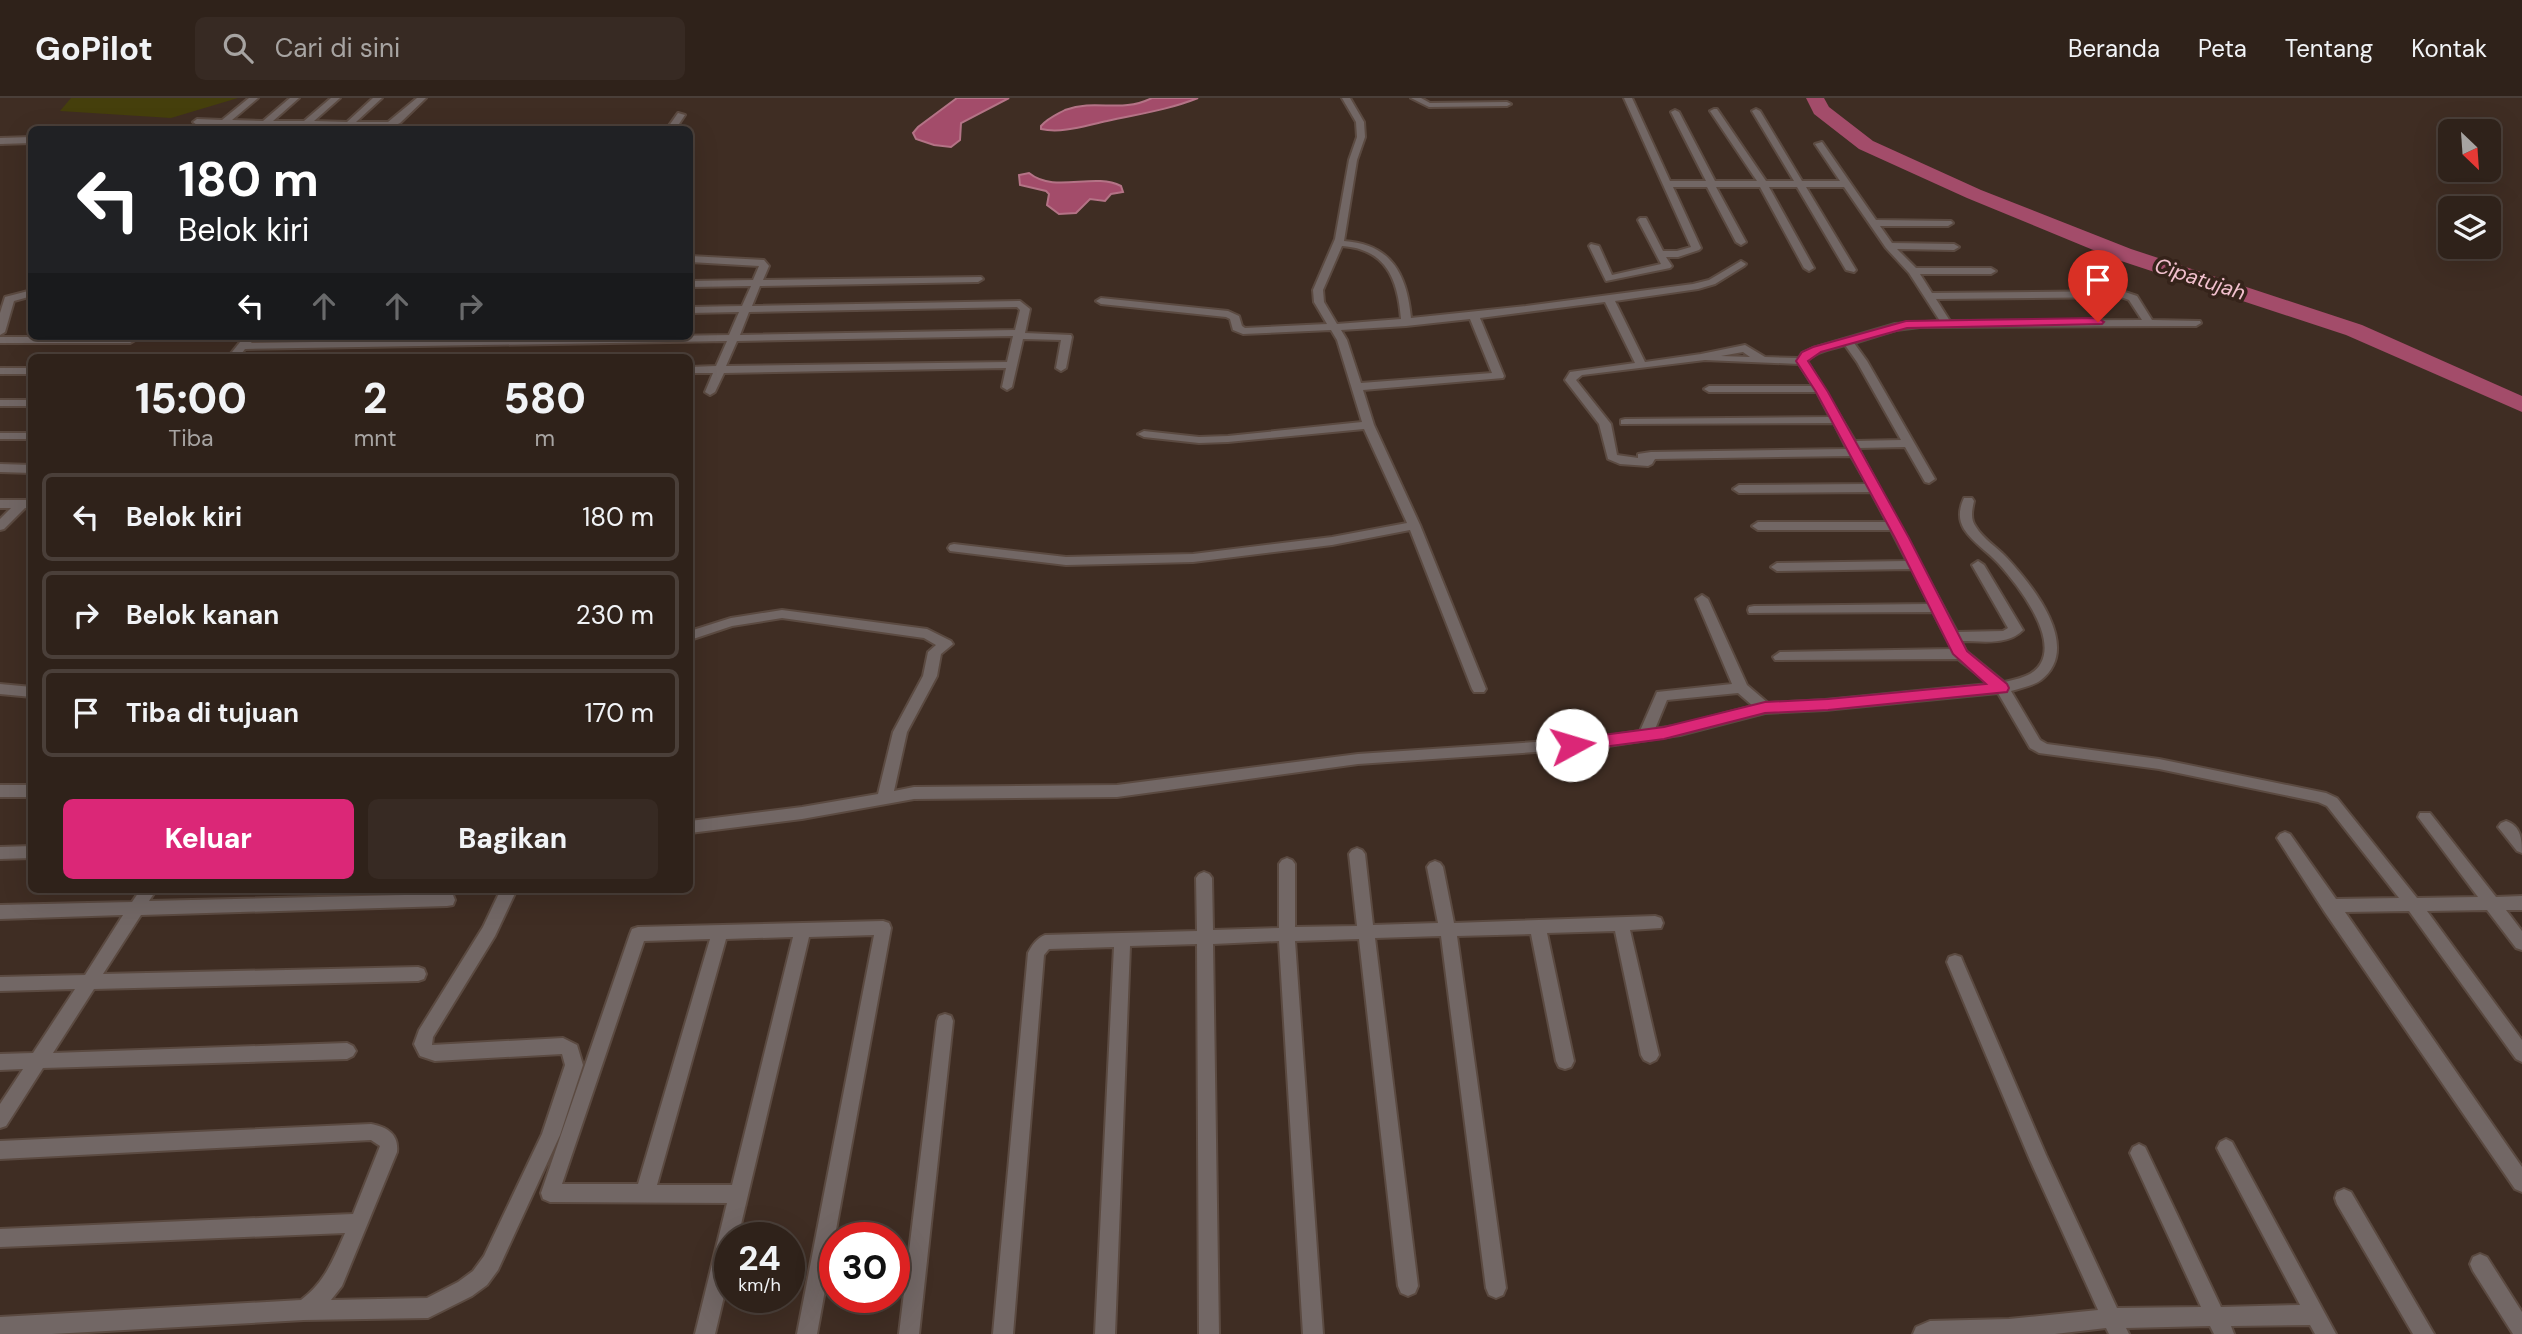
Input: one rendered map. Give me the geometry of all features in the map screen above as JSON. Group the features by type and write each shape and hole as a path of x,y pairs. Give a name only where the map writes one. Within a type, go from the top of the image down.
{"street":[{"path":"223,122 254,98"},
{"path":"265,123 295,98"},
{"path":"307,123 336,98"},
{"path":"350,123 378,98"},
{"path":"197,122 395,123 422,98"},
{"path":"1346,98 1360,121 1361,137 1353,160 1338,243 1318,293 1325,312 1336,329 1368,425 1414,525 1479,689"},
{"path":"1415,98 1429,105 1507,104"},
{"path":"1628,98 1696,248 1678,254 1660,254"},
{"path":"1714,111 1763,184 1809,268"},
{"path":"1756,111 1851,270"},
{"path":"1675,112 1712,184 1711,188 1741,242"},
{"path":"673,126 681,115"},
{"path":"0,141 28,140"},
{"path":"1819,144 1889,246 1913,271 1946,323"},
{"path":"1667,184 1848,184"},
{"path":"1594,246 1609,279 1667,266 1643,220"},
{"path":"1875,223 1948,223"},
{"path":"1338,243 1370,248 1379,253 1398,280 1405,307 1405,323"},
{"path":"1889,246 1954,247"},
{"path":"693,259 761,262 764,266 710,393"},
{"path":"1101,301 1228,314 1235,318 1237,328 1243,331 1336,329 1474,316 1704,285 1741,264"},
{"path":"1913,271 1991,271"},
{"path":"693,284 978,279"},
{"path":"0,332 9,299 28,294"},
{"path":"1928,296 2122,294 2133,298 2148,322"},
{"path":"1608,298 1642,366"},
{"path":"693,310 1016,303 1025,309 1007,387"},
{"path":"1356,387 1499,376 1474,316"},
{"path":"1908,443 1852,449 1645,455 1648,461 1620,461 1612,457 1605,424 1570,380 1574,374 1581,372 1705,357 1802,361 1810,352 1906,325 2196,323"},
{"path":"693,339 1019,335 1067,337 1061,368"},
{"path":"0,340 28,340"},
{"path":"124,340 130,341"},
{"path":"236,354 248,340"},
{"path":"243,346 493,340"},
{"path":"1847,341 1862,361 1929,479"},
{"path":"1802,361 1916,565 1961,654 2002,688 2033,742 2040,748 2159,764 2327,799 2342,811 2522,1055"},
{"path":"693,370 1012,365"},
{"path":"0,371 28,371"},
{"path":"1709,389 1820,389"},
{"path":"0,403 28,403"},
{"path":"1625,422 1837,420"},
{"path":"1144,434 1199,440 1228,439 1368,425"},
{"path":"0,436 28,436"},
{"path":"0,468 28,469"},
{"path":"1739,489 1873,488"},
{"path":"693,827 802,813 884,797 947,792 1117,792 1357,758 1550,747 1644,737 1765,708 1828,705 2002,688 2029,680 2044,669 2052,652 2050,634 2043,617 2001,558 1972,532 1966,520 1965,509 1968,501"},
{"path":"0,504 27,504"},
{"path":"0,526 27,504"},
{"path":"954,548 1066,561 1193,558 1332,541 1414,525"},
{"path":"1758,526 1894,526"},
{"path":"1777,567 1916,565"},
{"path":"1953,636 2005,636 2015,633 2016,630 1978,565"},
{"path":"1702,599 1741,688 1765,708"},
{"path":"1754,610 1938,608"},
{"path":"693,635 731,622 782,614 927,634 942,640 946,644 934,652 930,676 900,732 884,797"},
{"path":"1780,657 1961,654"},
{"path":"1644,737 1662,696 1741,688"},
{"path":"0,689 28,692"},
{"path":"0,791 28,791"},
{"path":"2425,817 2522,943"},
{"path":"2506,827 2522,847"},
{"path":"2285,838 2522,1183"},
{"path":"0,853 28,852"},
{"path":"1357,854 1408,1286"},
{"path":"1287,864 1287,935 1313,1334"},
{"path":"1435,867 1448,931 1496,1288"},
{"path":"1204,878 1209,1334"},
{"path":"0,1120 146,893"},
{"path":"0,1327 304,1310 428,1308 466,1289 480,1278 491,1263 551,1135 575,1056 563,1046 435,1053 426,1051 423,1044 425,1035 489,931 507,893"},
{"path":"0,912 447,900"},
{"path":"2330,906 2522,903"},
{"path":"1003,1334 1036,953 1041,945 1053,941 1655,923"},
{"path":"1621,924 1650,1055"},
{"path":"1537,926 1565,1061"},
{"path":"739,1194 550,1193 638,934 883,928 807,1334"},
{"path":"705,1334 802,931"},
{"path":"645,1194 720,932"},
{"path":"1105,1334 1122,940"},
{"path":"1955,962 2039,1160 2115,1326"},
{"path":"0,984 418,974"},
{"path":"909,1334 945,1021"},
{"path":"0,1062 347,1051"},
{"path":"0,1150 371,1132 386,1138 388,1152 360,1223 328,1290 304,1310"},
{"path":"2226,1148 2326,1334"},
{"path":"2139,1153 2220,1325"},
{"path":"2344,1198 2424,1334"},
{"path":"0,1238 360,1223"},
{"path":"2480,1264 2522,1330"},
{"path":"1923,1334 1930,1331 2220,1325 2316,1315"}],"shaded area":[{"path":"71,98 238,98 171,118 60,111"},
{"path":"957,98 1009,98 961,123 960,140 951,147 916,139 913,133 918,127"},
{"path":"1152,98 1198,98 1164,109 1074,128 1041,129 1046,121 1065,110 1088,105 1129,105"},
{"path":"1029,173 1050,182 1110,182 1121,186 1123,192 1111,194 1105,201 1090,199 1076,213 1059,214 1047,205 1049,194 1046,191 1020,185 1019,175"}],"waterway":[{"name":"Cipatujah","path":"1815,98 1821,110 1866,145 1974,194 2123,254 2354,330 2522,405"}],"route":[{"path":"1572,745 1644,737 1765,708 1828,705 2002,688 1973,666 1957,648 1902,538 1822,392 1802,361 1806,355 1817,350 1906,325 2098,322"}]}
